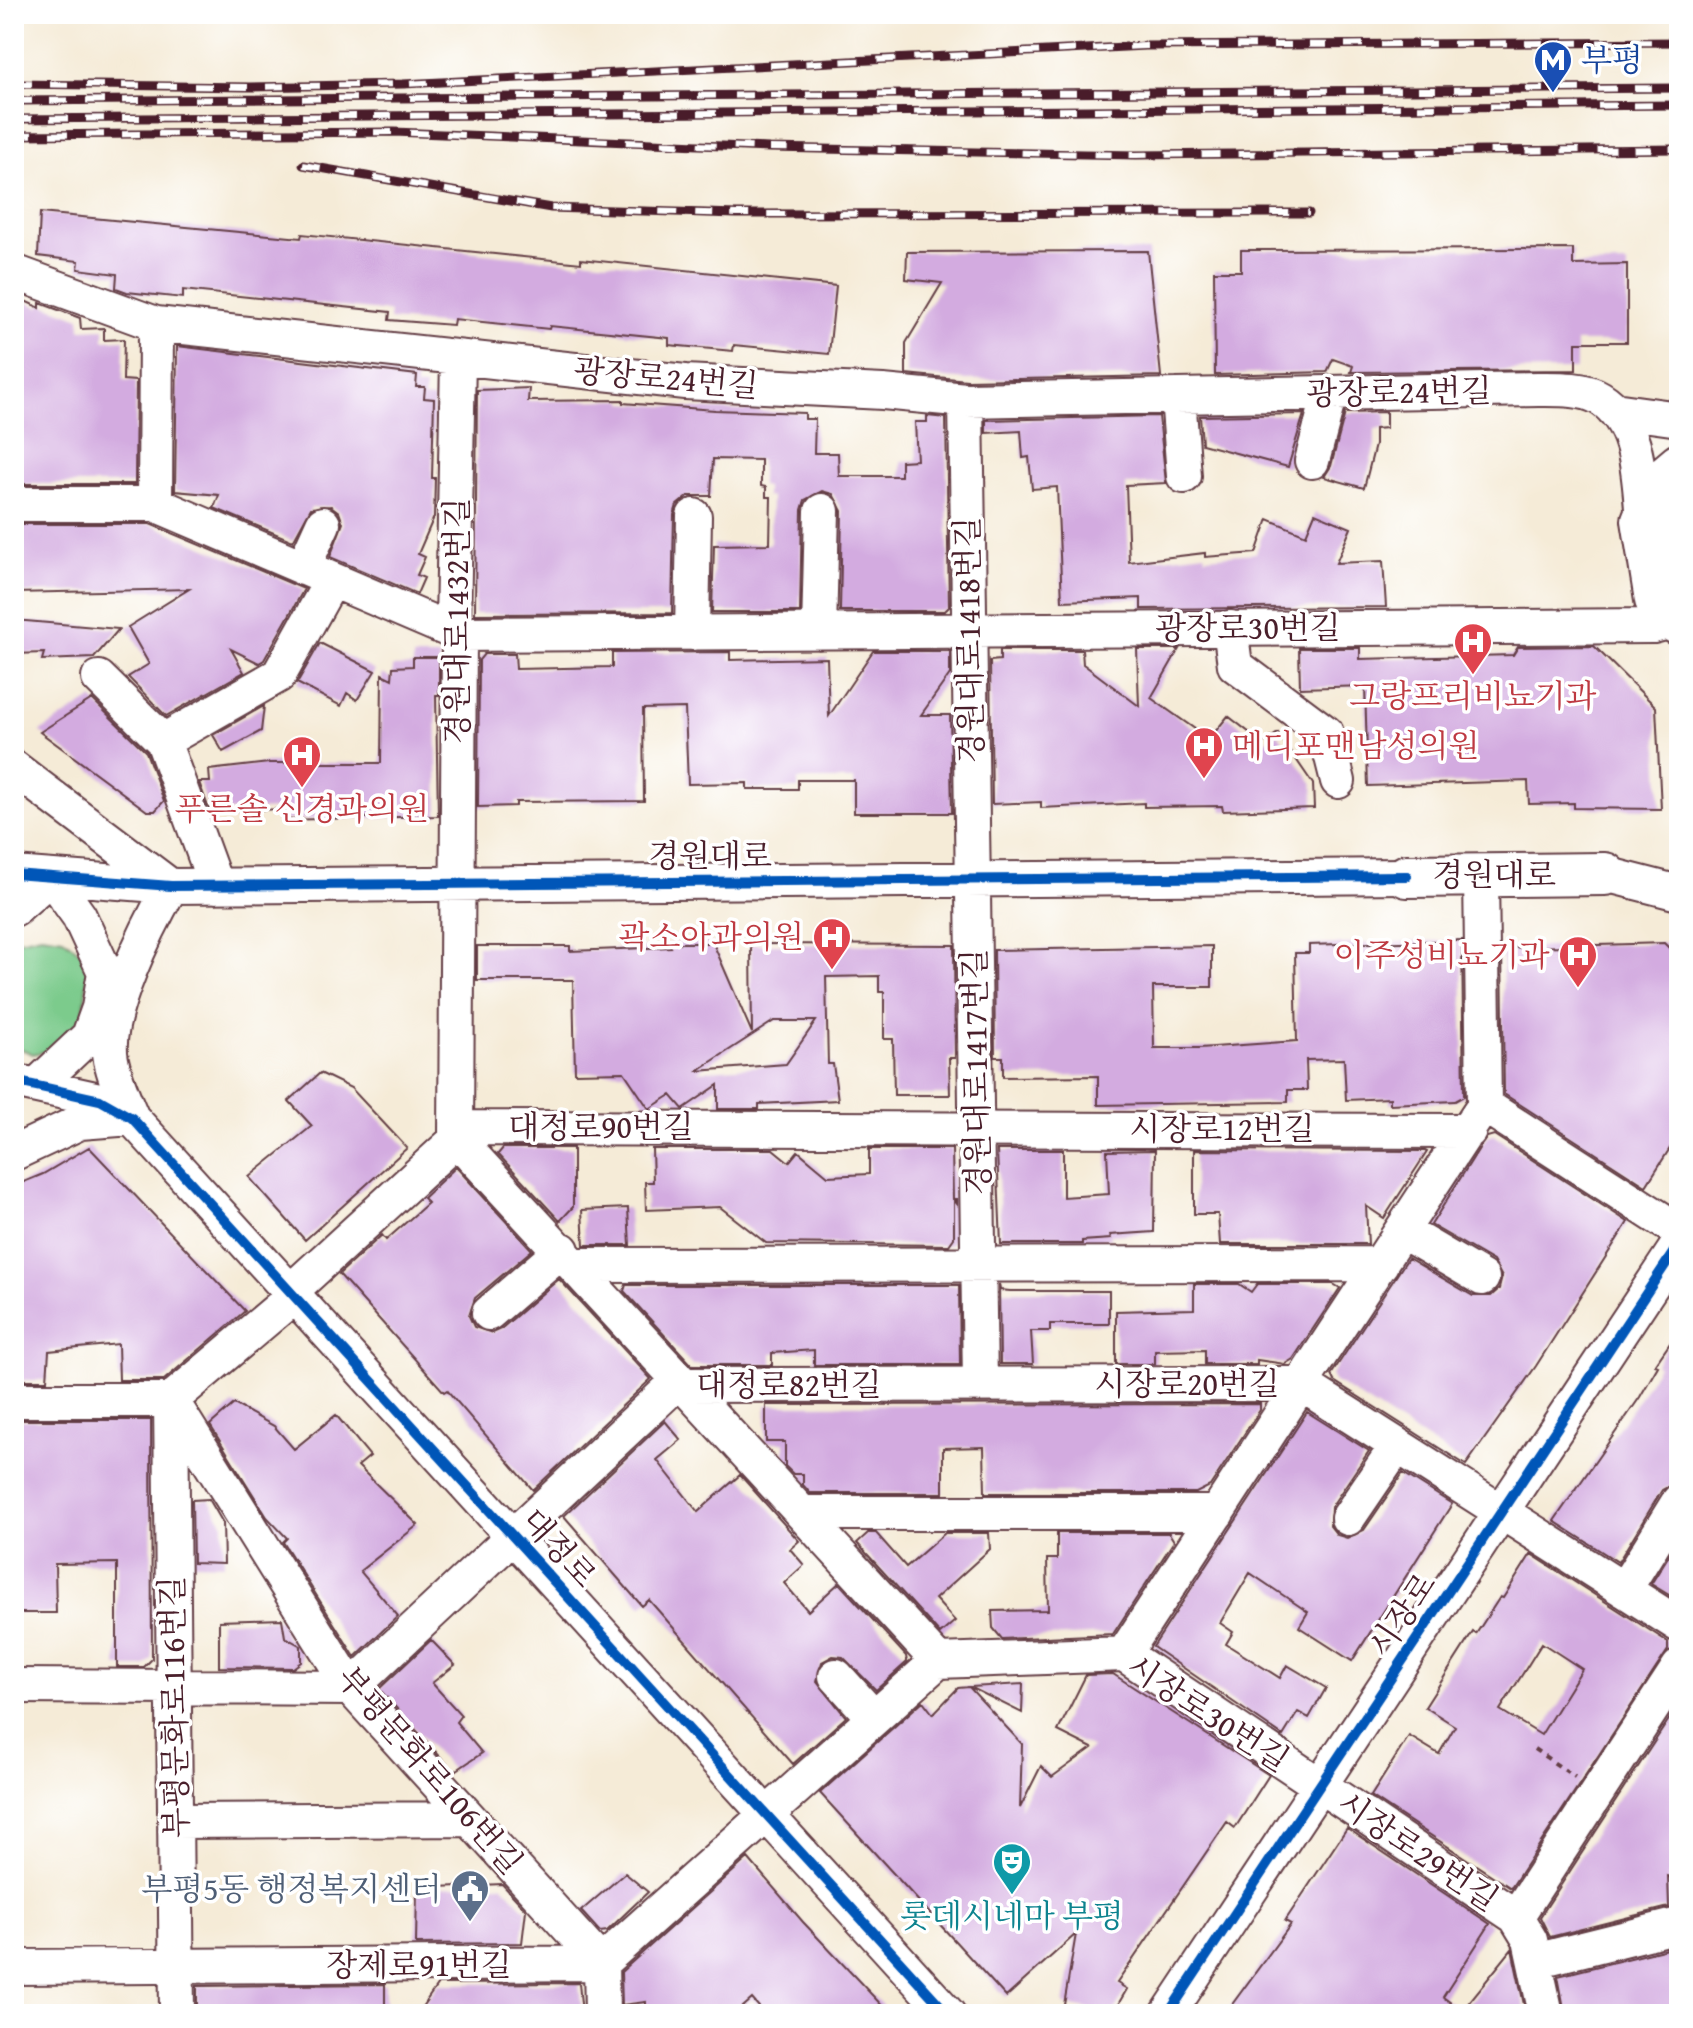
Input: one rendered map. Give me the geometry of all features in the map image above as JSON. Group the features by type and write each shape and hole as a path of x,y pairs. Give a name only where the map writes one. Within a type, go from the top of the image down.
{"main road":[{"path":"1678,621 1656,600 1666,476 1679,465"},
{"name":"경원대로","path":"1407,876 1605,874"}],"street":[{"name":"광장로24번길","path":"14,272 156,324 382,344 458,358 685,382 883,392 966,400 1330,393 1559,380 1600,397 1614,410 1679,419"},
{"path":"155,504 156,324"},
{"name":"경원대로1432번길","path":"456,1138 459,634 453,624 458,358"},
{"path":"1312,461 1330,393"},
{"path":"1178,396 1184,476"},
{"name":"경원대로1418번길","path":"966,400 973,879"},
{"path":"1614,410 1631,438 1637,461 1661,514 1671,541 1675,572"},
{"name":"광장로30번길","path":"14,504 155,504 459,634 1653,626 1678,621"},
{"path":"819,632 822,511"},
{"path":"692,633 694,516"},
{"path":"163,741 279,675 317,574 323,524"},
{"path":"1230,628 1235,665 1326,733 1338,781"},
{"path":"99,678 163,741 216,886"},
{"path":"14,768 171,886 146,930 112,1023 110,1057 132,1118"},
{"name":"경원대로","path":"1605,874 1679,871"},
{"name":"경원대로","path":"14,874 171,886 1407,876"},
{"path":"1605,874 1679,893"},
{"path":"1124,1654 1477,1118 1481,875"},
{"path":"14,909 51,877 79,916 105,972 99,1008 89,1036 25,1083"},
{"name":"경원대로1417번길","path":"973,879 980,1384"},
{"path":"25,1083 100,1100 132,1118"},
{"path":"14,1153 80,1122 132,1118"},
{"name":"대정로","path":"132,1118 948,2014"},
{"path":"1477,1118 1679,1231"},
{"name":"시장로12번길","path":"976,1127 1477,1118"},
{"name":"대정로90번길","path":"171,1400 292,1294 469,1128 976,1127"},
{"path":"456,1138 938,1661 601,1963 602,2014"},
{"path":"1402,1231 1482,1278"},
{"name":"시장로","path":"1168,2014 1679,1244"},
{"path":"489,1313 568,1258 799,1265 1381,1264"},
{"name":"시장로20번길","path":"980,1384 1301,1384 1679,1625"},
{"name":"대정로82번길","path":"351,1688 670,1389 685,1385 980,1384"},
{"path":"14,1400 171,1400"},
{"name":"부평문화로116번길","path":"171,1400 177,2014"},
{"name":"부평문화로106번길","path":"171,1400 351,1688 601,1963"},
{"path":"1348,1518 1397,1446"},
{"path":"1624,1590 1679,1501"},
{"path":"802,1513 1217,1513"},
{"name":"시장로30번길","path":"938,1661 1124,1654 1320,1786"},
{"path":"1546,2014 1530,1940 1516,1917 1679,1667"},
{"path":"836,1676 874,1718"},
{"path":"14,1686 351,1688"},
{"name":"시장로29번길","path":"1320,1786 1516,1917"},
{"path":"175,1821 470,1819"},
{"path":"1535,1961 1679,1925"},
{"name":"장제로91번길","path":"14,1967 601,1963"}],"path":[{"path":"1534,1749 1597,1792"}],"green space":[{"path":"41,935 63,938 89,959 83,1021 54,1050 33,1054 14,1046 14,941"}],"building":[{"path":"40,213 301,238 302,234 581,263 581,259 836,286 829,354 734,345 733,351 669,345 669,338 550,326 549,329 454,319 453,325 389,320 390,312 183,290 183,298 127,292 116,288 117,274 78,269 79,261 38,256"},
{"path":"1573,249 1573,265 1627,264 1627,342 1576,342 1576,370 1351,372 1353,366 1333,359 1327,372 1215,375 1214,271 1241,271 1241,250"},
{"path":"1148,251 1161,376 967,380 906,374 906,343 942,283 906,279 907,252"},
{"path":"14,296 40,308 40,303 80,318 81,329 104,328 104,340 124,339 123,380 136,381 135,484 14,484"},
{"path":"177,346 417,375 416,387 425,387 424,398 434,399 432,478 435,478 434,517 418,554 425,557 417,575 424,578 417,594 330,557 343,523 339,512 331,506 311,508 293,541 214,508 219,495 175,491"},
{"path":"529,388 528,401 623,400 623,403 715,410 805,413 805,419 815,419 814,453 838,453 839,476 901,476 901,461 917,460 915,422 927,422 927,416 946,418 949,607 945,611 840,611 842,511 833,494 822,491 805,500 802,510 800,612 712,612 714,545 770,544 771,497 766,497 766,487 761,486 761,460 713,459 711,496 688,496 677,505 674,515 672,613 475,614 477,390"},
{"path":"1386,412 1386,428 1375,429 1375,445 1364,488 1324,477 1331,466 1345,413"},
{"path":"1304,414 1288,467 1202,444 1200,416"},
{"path":"1159,416 1166,483 1126,485 1129,562 1205,553 1205,557 1256,553 1268,519 1306,535 1315,513 1351,528 1336,563 1383,561 1386,607 1141,609 1141,598 1062,601 1057,487 1032,489 1029,457 1023,458 1021,431 986,433 986,420"},
{"path":"14,524 150,524 304,589 264,660 259,663 231,649 244,672 166,716 128,677 149,664 128,627 189,589 14,593"},
{"path":"14,620 119,629 94,658 42,660 44,653 14,654"},
{"path":"320,643 375,671 357,700 347,693 341,706 297,683"},
{"path":"1594,646 1656,707 1661,809 1574,808 1574,803 1529,804 1528,781 1368,786 1365,686 1300,688 1299,648 1360,648 1360,659 1513,655 1518,647"},
{"path":"1137,649 1179,649 1151,698 1205,736 1210,738 1228,716 1263,743 1278,733 1313,784 1314,808 1223,811 1222,806 1144,807 1144,803 1041,808 1041,802 992,804 990,661 1000,660 1000,650 1082,650 1083,664 1139,706"},
{"path":"873,651 950,651 950,674 921,715 950,715 952,813 854,813 854,780 798,780 798,789 747,789 747,783 688,784 685,708 643,709 644,801 516,802 516,806 478,807 479,660 484,654 515,654 516,669 612,667 612,653 730,652 730,660 827,658 829,716"},
{"path":"413,657 439,657 439,695 436,695 438,816 283,820 283,809 210,812 199,782 210,782 209,770 269,763 381,763 382,674 392,679 393,667 413,666"},
{"path":"92,699 146,752 164,801 155,811 147,811 40,732"},
{"path":"264,706 261,731 223,752 213,735"},
{"path":"1462,940 1464,1096 1455,1101 1390,1104 1390,1098 1346,1100 1344,1059 1306,1060 1307,1090 1288,1090 1288,1102 1098,1105 1098,1076 1003,1077 1003,1057 995,1057 994,950 1212,946 1212,987 1153,987 1154,1048 1200,1048 1297,1041 1295,953 1309,953 1309,945"},
{"path":"669,943 713,943 752,1033 751,944 954,945 955,1058 949,1058 950,1095 894,1095 893,1039 884,1039 884,992 879,992 879,976 826,977 828,1064 833,1064 838,1100 759,1104 759,1109 718,1109 718,1085 683,1109 671,1095 649,1109 624,1072 575,1073 573,980 477,980 477,946 570,946 570,951 671,947","holes":["774,1021 816,1021 786,1064 697,1071"]},
{"path":"1664,943 1679,958 1679,1134 1646,1186 1504,1094 1502,948"},
{"path":"320,1073 351,1088 407,1148 305,1240 249,1177 312,1126 289,1101"},
{"path":"1494,1135 1628,1222 1536,1366 1466,1465 1334,1381 1331,1375 1408,1258 1473,1296 1491,1296 1499,1289 1502,1277 1493,1261 1431,1225 1487,1137"},
{"path":"89,1147 245,1311 164,1380 119,1380 118,1344 49,1351 47,1380 14,1380 14,1186 43,1174"},
{"path":"503,1148 573,1148 573,1207 560,1221 498,1154"},
{"path":"652,1149 773,1149 789,1162 798,1151 828,1176 869,1174 869,1149 952,1149 953,1199 957,1199 957,1204 954,1200 954,1238 949,1245 766,1243 720,1207 646,1210 645,1182 653,1182"},
{"path":"997,1150 1063,1150 1063,1197 1109,1194 1107,1151 1155,1150 1154,1232 1110,1235 1111,1239 1082,1241 1082,1244 1001,1244"},
{"path":"1194,1150 1427,1152 1384,1218 1366,1206 1368,1244 1220,1244 1218,1214 1194,1214"},
{"path":"456,1167 532,1250 475,1298 469,1316 474,1327 492,1333 501,1329 559,1279 651,1379 533,1490 447,1390 444,1392 339,1274 382,1235 386,1240 428,1203 423,1198"},
{"path":"628,1208 630,1245 584,1245 582,1210"},
{"path":"999,1284 1000,1290 1010,1291 1109,1291 1109,1324 1050,1324 1050,1331 1031,1331 1033,1364 1000,1364"},
{"path":"1194,1284 1239,1284 1251,1292 1257,1284 1333,1284 1340,1288 1293,1359 1285,1364 1257,1360 1257,1364 1205,1364 1205,1350 1155,1351 1155,1364 1116,1364 1116,1311 1194,1309"},
{"path":"626,1285 959,1285 960,1365 814,1365 814,1350 772,1353 772,1365 692,1365 624,1291"},
{"path":"1679,1330 1679,1481 1662,1490 1618,1562 1554,1521 1640,1397 1658,1366 1655,1365"},
{"path":"234,1404 274,1426 294,1449 336,1415 370,1456 358,1466 418,1525 360,1571 398,1616 355,1657 283,1542 287,1538 267,1517 210,1425"},
{"path":"1260,1404 1260,1410 1210,1486 1196,1493 985,1493 984,1447 943,1448 943,1493 810,1493 803,1485 803,1474 793,1474 785,1466 785,1442 766,1442 766,1405"},
{"path":"1307,1412 1369,1451 1331,1507 1330,1526 1337,1535 1347,1538 1364,1530 1403,1473 1452,1504 1352,1661 1299,1627 1308,1612 1250,1573 1220,1623 1233,1632 1226,1644 1280,1678 1287,1665 1326,1688 1309,1718 1298,1712 1283,1736 1153,1647"},
{"path":"14,1420 151,1420 152,1659 144,1667 117,1667 117,1563 55,1564 56,1613 14,1613"},
{"path":"665,1421 681,1440 657,1460 698,1512 740,1475 799,1541 790,1549 804,1565 784,1583 808,1611 839,1583 906,1656 907,1662 876,1690 843,1657 833,1656 822,1662 817,1681 846,1717 793,1764 649,1600 642,1606 564,1516"},
{"path":"209,1499 223,1523 224,1564 193,1563 192,1500"},
{"path":"868,1533 876,1533 906,1567 945,1533 989,1533 990,1549 935,1599 955,1621 940,1634 857,1543"},
{"path":"1057,1533 1169,1533 1174,1541 1113,1634 1002,1639 993,1628 992,1611 1048,1610 1047,1559 1057,1559"},
{"path":"1679,1539 1679,1601 1651,1584"},
{"path":"1531,1554 1668,1642 1668,1650 1511,1888 1371,1796 1409,1736 1439,1754 1455,1726 1425,1707 1473,1632 1476,1634 1500,1597 1503,1598","holes":["1542,1643 1582,1669 1541,1735 1500,1710"]},
{"path":"282,1619 285,1637 301,1646 301,1662 293,1668 219,1667 219,1621"},
{"path":"431,1640 455,1665 432,1683 461,1715 456,1722 482,1753 454,1772 379,1689"},
{"path":"1113,1674 1269,1775 1235,1828 1227,1822 1117,1983 1127,1989 1113,2013 1064,2005 1076,1934 1006,1997 820,1793 923,1701 933,1714 958,1688 969,1687 1022,1744 1020,1808 1041,1766 1052,1777 1092,1748 1058,1731 1086,1675"},
{"path":"1023,1684 1022,1713 970,1687"},
{"path":"1679,1704 1679,1882 1668,1876 1669,1907 1550,1937 1540,1917"},
{"path":"1347,1828 1490,1924 1443,1997 1462,2011 1512,1949 1526,2014 1309,2014 1298,2006 1293,2014 1225,2014 1291,1924 1285,1921"},
{"path":"748,1858 803,1922 890,2014 765,2014 752,1999 735,2014 646,2014 646,2002 622,2005 621,1972"},
{"path":"625,1873 648,1892 607,1931 600,1932 581,1911"},
{"name":"부평5동 행정복지센터","path":"502,1884 526,1910 522,1943 416,1944 417,1888"},
{"path":"1679,1946 1679,2004 1636,2014 1565,2014 1558,1976"},
{"path":"579,1983 582,2014 417,2014 438,1984"},
{"path":"385,1984 385,2014 197,2014 197,1986"}],"railway":[{"path":"14,84 250,87 403,84 1145,46 1679,42"},
{"path":"14,101 1679,88"},
{"path":"14,119 1679,105"},
{"path":"14,135 394,132 769,148 1136,155 1679,149"},
{"path":"303,165 551,208 737,214 1309,213"}],"cycle path":[{"path":"14,874 171,886 1407,876"},
{"path":"14,1081 100,1100 132,1118 948,2014"},
{"path":"1168,2014 1679,1244"}],"place":[{"name":"부평","path":"1553,94"},
{"name":"그랑프리비뇨기과","path":"1473,676"},
{"name":"메디포맨남성의원","path":"1204,780"},
{"name":"푸른솔 신경과의원","path":"302,789"},
{"name":"곽소아과의원","path":"832,971"},
{"name":"이주성비뇨기과","path":"1578,989"},
{"name":"롯데시네마 부평","path":"1012,1896"},
{"name":"부평5동 행정복지센터","path":"470,1923"}]}
